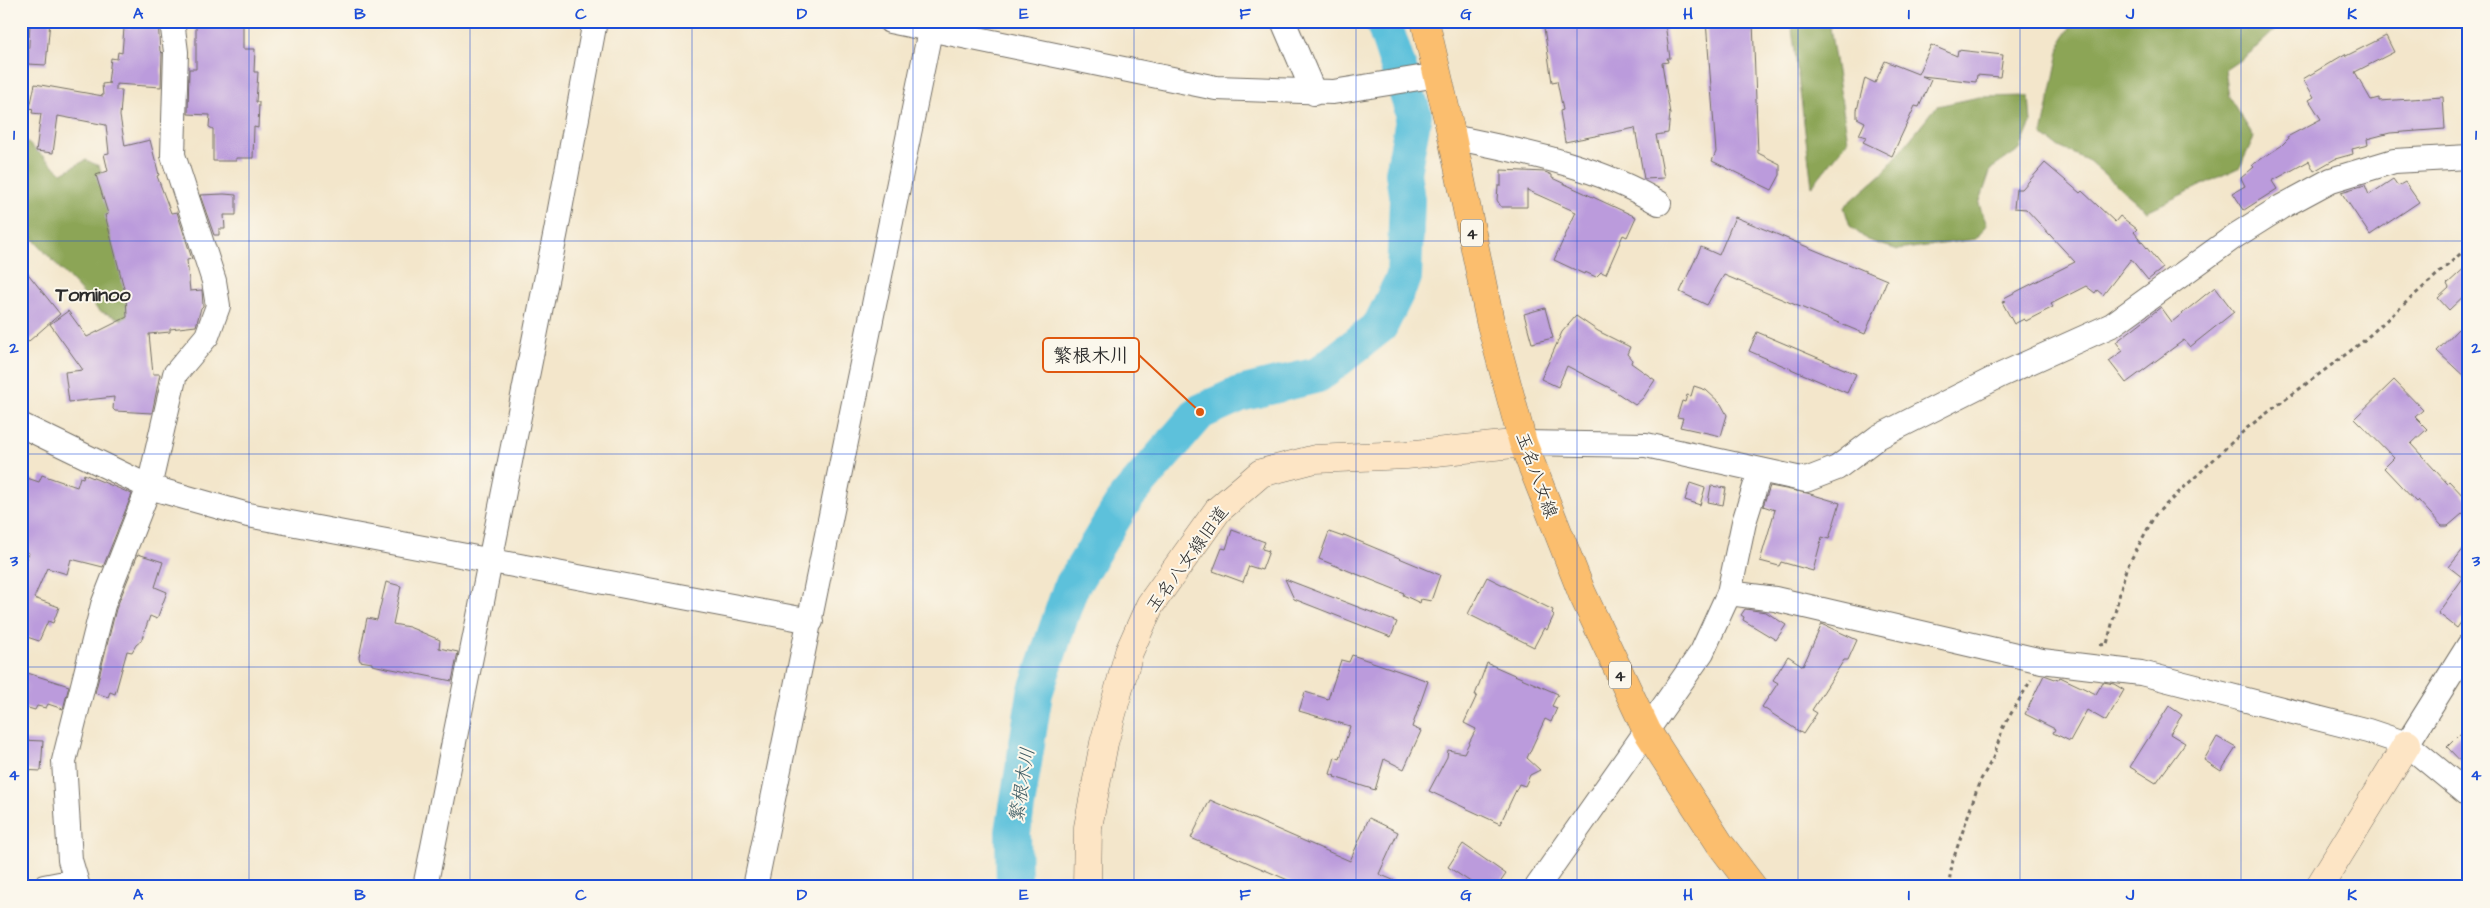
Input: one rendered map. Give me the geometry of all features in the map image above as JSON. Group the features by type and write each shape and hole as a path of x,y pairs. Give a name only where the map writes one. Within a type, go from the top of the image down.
{"main road":[{"name":"玉名八女線","path":"1425,21 1428,76 1452,137 1490,321 1523,443 1582,593 1647,731 1720,844 1754,887"}],"street":[{"path":"44,887 76,884 70,860 64,761 103,605 149,487 175,374 207,336 218,306 214,281 173,155 176,52 172,21"},
{"path":"425,887 556,231 595,21"},
{"path":"890,21 931,26 1216,88 1324,93 1428,76"},
{"path":"1284,21 1324,93"},
{"path":"756,887 931,26"},
{"path":"1452,137 1519,151 1592,170 1638,190 1659,203"},
{"path":"1523,443 1646,445 1806,480 1837,468 1878,436 2001,375 2112,325 2235,236 2281,207 2331,180 2394,161 2469,157"},
{"path":"21,425 149,487 248,515 811,621"},
{"name":"玉名八女線旧道","path":"1087,887 1090,818 1104,742 1129,652 1150,605 1218,510 1262,473 1315,459 1406,455 1523,443"},
{"path":"1538,887 1702,652 1728,593 1744,522 1760,471"},
{"path":"1728,593 1775,599 2042,661 2140,673 2368,731 2407,744 2469,795"},
{"path":"2319,887 2469,645"}],"path":[{"path":"2098,645 2107,644 2126,569 2155,515 2247,428 2362,343 2469,246"},
{"path":"1948,887 1954,860 1979,783 1994,756 2003,727 2042,661"}],"green space":[{"path":"1791,21 1829,21 1848,141 1812,186"},
{"path":"2074,21 2285,21 2249,54 2225,70 2229,97 2254,137 2240,167 2147,211 2089,161 2059,147 2042,135 2061,42"},
{"path":"2029,96 2031,123 2020,149 1991,169 1979,204 1987,225 1976,239 1898,250 1867,240 1850,226 1844,207 1882,174 1937,106 1979,97"},
{"path":"21,137 62,173 86,160 99,166 134,265 129,322 99,311 21,226"}],"building":[{"path":"30,21 50,21 46,65 28,64"},
{"path":"131,21 158,21 160,51 162,53 161,87 116,84 116,90 122,90 120,116 125,146 150,140 159,175 157,176 171,213 177,212 192,259 187,260 190,291 202,290 203,306 196,326 170,329 170,332 149,334 153,374 160,374 152,413 115,411 113,409 114,397 69,402 65,372 83,370 50,324 68,311 87,337 127,317 126,296 105,215 108,214 96,175 108,171 104,154 109,153 106,125 58,116 53,153 36,151 41,114 32,113 33,109 30,108 35,84 103,96 102,84 110,83 108,83 111,58 117,59 118,52 122,53 124,28 131,28"},
{"path":"208,21 243,21 243,49 255,49 254,72 258,72 256,102 259,102 258,128 254,127 253,158 236,158 236,161 213,161 213,129 209,127 210,115 188,114 189,69 196,69 196,25 208,25"},
{"path":"1543,21 1641,21 1643,28 1665,24 1670,58 1667,58 1668,62 1662,63 1670,114 1668,133 1656,135 1664,178 1644,179 1635,128 1565,142 1560,111 1563,110 1557,81 1552,82"},
{"path":"1706,21 1753,21 1758,153 1780,164 1780,175 1772,190 1712,161 1716,152"},
{"path":"2386,36 2394,52 2355,72 2371,100 2379,98 2379,101 2443,97 2445,129 2390,133 2367,139 2368,145 2352,149 2353,154 2335,159 2314,171 2309,161 2272,181 2277,189 2244,210 2233,193 2245,186 2241,178 2254,167 2252,165 2281,146 2288,139 2287,137 2321,119 2309,100 2314,97 2303,79 2345,54 2346,56"},
{"path":"1931,45 1957,56 1958,50 2003,55 2000,77 1977,75 1976,82 1922,76 1931,80 1919,107 1915,106 1892,156 1863,142 1867,137 1859,135 1865,122 1857,118 1857,110 1865,78 1875,83 1885,61 1918,74"},
{"path":"2045,163 2080,193 2082,191 2115,222 2120,216 2137,229 2134,232 2163,268 2148,280 2131,259 2103,295 2097,290 2095,293 2086,286 2051,304 2053,307 2026,321 2024,319 2014,324 2002,302 2005,301 2004,298 2075,262 2026,209 2014,208 2016,189 2022,189"},
{"path":"1501,170 1545,172 1552,175 1552,178 1636,217 1627,237 1623,235 1606,274 1601,272 1596,277 1585,272 1584,274 1554,260 1576,212 1527,190 1527,207 1501,207 1497,200 1498,186 1501,186"},
{"path":"2393,179 2398,186 2405,182 2419,202 2370,235 2341,192 2365,185 2369,195"},
{"path":"200,195 236,195 236,215 224,215 225,229 219,229 219,235 214,235"},
{"path":"1735,217 1887,280 1865,334 1724,275 1707,305 1680,292 1701,247 1719,255"},
{"path":"2469,264 2469,291 2449,310 2438,298 2449,288 2447,284"},
{"path":"21,265 60,314 21,348"},
{"path":"2215,287 2234,312 2190,347 2184,340 2126,383 2109,361 2123,351 2116,342 2161,307 2172,322"},
{"path":"1545,308 1553,338 1532,343 1524,314"},
{"path":"1576,316 1598,331 1630,347 1627,354 1632,360 1631,363 1655,380 1643,398 1635,405 1610,388 1567,366 1558,387 1541,379 1562,332"},
{"path":"2458,329 2469,339 2469,381 2437,351"},
{"path":"1757,332 1856,374 1847,393 1749,351"},
{"path":"2394,380 2423,410 2415,417 2427,429 2411,444 2447,483 2449,481 2469,502 2469,508 2448,526 2442,526 2384,468 2394,458 2355,418"},
{"path":"1694,386 1706,390 1721,404 1727,415 1721,436 1680,427 1683,418 1677,417 1682,401 1685,402 1687,395 1691,396"},
{"path":"84,474 132,494 103,567 71,559 67,574 47,568 34,598 59,607 53,623 48,621 39,641 21,635 21,572 29,553 21,550 21,476 39,482 42,475 77,487 80,477 83,478"},
{"path":"1690,483 1705,488 1700,505 1685,500"},
{"path":"1711,486 1726,488 1723,505 1708,502"},
{"path":"1770,486 1807,493 1840,503 1829,539 1822,537 1813,571 1781,562 1779,566 1760,561 1775,510 1763,506"},
{"path":"1232,530 1265,542 1262,549 1269,551 1262,570 1249,566 1243,582 1213,571 1222,548 1226,549"},
{"path":"1329,532 1343,537 1344,535 1440,575 1431,601 1421,599 1420,603 1403,595 1404,593 1319,559"},
{"path":"2469,542 2469,611 2457,628 2438,613 2463,578 2449,567"},
{"path":"138,554 163,562 155,587 167,592 157,619 150,616 141,641 132,652 127,651 115,694 110,692 108,697 95,693 116,609"},
{"path":"1487,577 1553,610 1552,613 1554,615 1547,630 1544,628 1534,647 1468,614"},
{"path":"1285,579 1397,622 1391,637 1294,599"},
{"path":"386,582 401,586 393,624 409,627 440,640 439,648 458,652 452,681 360,661 359,657 367,618 377,620"},
{"path":"1745,609 1766,612 1786,625 1776,640 1743,620 1744,617 1741,615"},
{"path":"1822,624 1857,640 1848,660 1844,660 1812,710 1817,713 1803,734 1762,707 1778,683 1773,680 1788,656 1803,666"},
{"path":"1352,655 1428,681 1412,727 1421,731 1404,769 1384,759 1375,790 1330,774 1335,757 1340,759 1350,726 1299,711 1305,692 1328,699 1341,660 1349,662"},
{"path":"1487,663 1558,694 1552,706 1557,708 1551,722 1545,719 1527,758 1540,770 1530,775 1525,786 1519,784 1500,824 1429,791 1447,757 1448,750 1464,753 1476,729 1464,723 1477,695 1475,695"},
{"path":"21,671 69,686 63,709 48,704 46,708 37,706 35,710 21,706"},
{"path":"2044,675 2058,680 2060,677 2096,694 2103,682 2114,684 2124,690 2106,721 2087,710 2070,741 2053,733 2055,729 2025,714"},
{"path":"2169,706 2182,715 2170,734 2185,743 2156,783 2130,767"},
{"path":"2469,725 2469,770 2447,747"},
{"path":"2217,737 2236,748 2221,771 2204,760"},
{"path":"21,740 43,741 41,771 21,770"},
{"path":"1210,800 1350,861 1369,818 1398,832 1379,874 1409,887 1304,887 1191,838"},
{"path":"1463,844 1506,874 1497,887 1478,887 1448,867"}],"waterway":[{"name":"繁根木川","path":"1014,887 1013,832 1035,693 1070,589 1125,499 1200,412 1240,394 1318,375 1380,326 1404,277 1407,200 1403,173 1414,115 1383,21"}],"place":[{"name":"繁根木川","path":"1200,412"}],"district":[{"name":"Tominoo","path":"93,294"}]}
